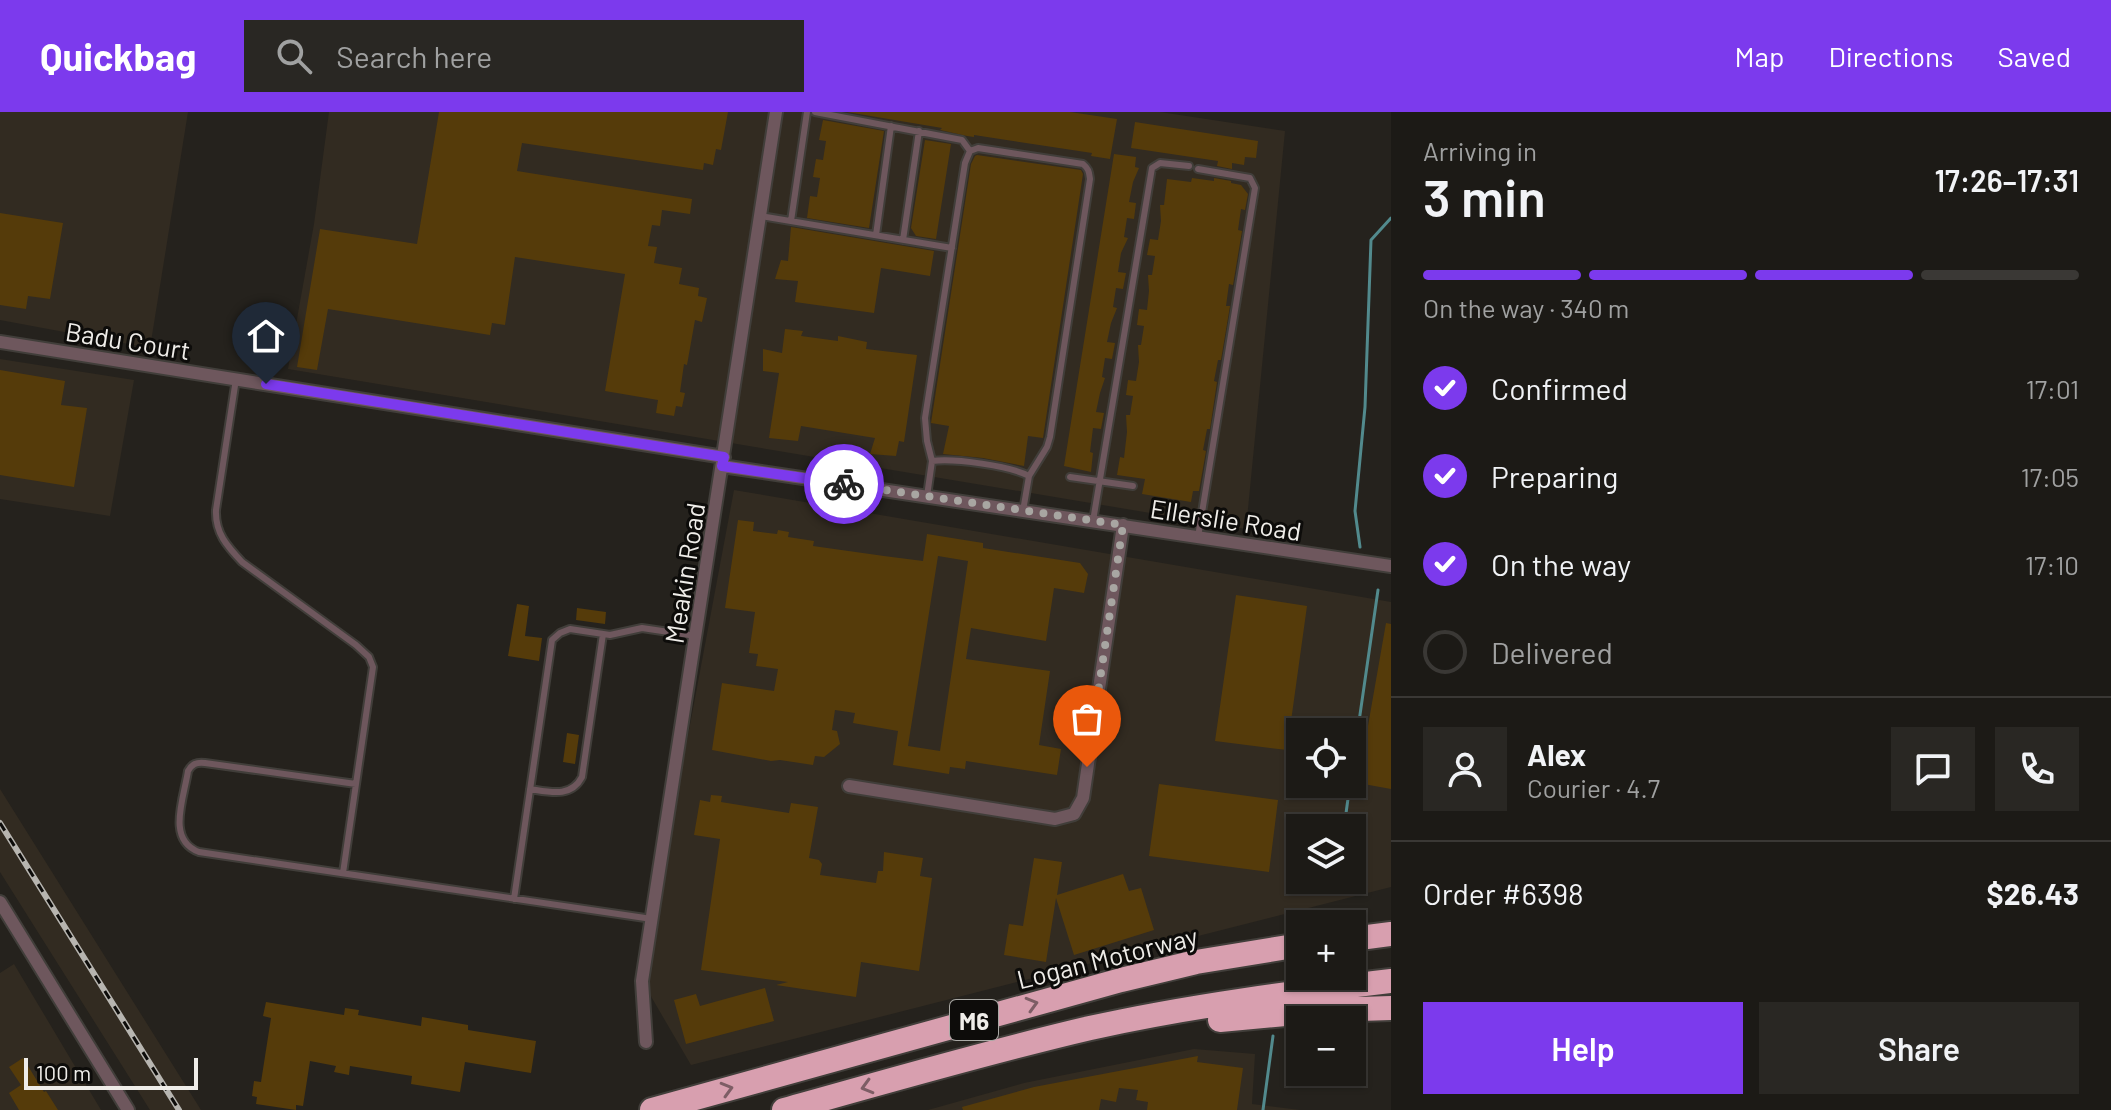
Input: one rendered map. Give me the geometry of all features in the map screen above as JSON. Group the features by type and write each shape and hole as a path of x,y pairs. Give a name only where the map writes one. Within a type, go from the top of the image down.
{"highway":[{"path":"1366,937 1391,934"},
{"name":"Logan Motorway","path":"652,1110 1121,980 1196,962 1286,947"},
{"name":"M6","path":"784,1110 1092,1028 1279,995 1391,981"},
{"path":"942,1066 995,1063 1097,1041 1229,1019 1391,1008"}],"street":[{"name":"Meakin Road","path":"646,1042 642,981 776,112"},
{"name":"Badu Court","path":"0,342 723,461"},
{"name":"Ellerslie Road","path":"723,461 927,496 1391,566"},
{"path":"849,786 1055,819 1074,814 1083,798 1123,525"},
{"path":"0,902 128,1110"}],"lane":[{"path":"791,221 807,112"},
{"path":"815,112 962,140 970,151"},
{"path":"876,235 891,126"},
{"path":"903,240 919,131"},
{"path":"927,496 932,461 925,418 965,163 970,151 978,148 1083,164 1090,179 1050,437 1029,476 1023,511"},
{"path":"1093,521 1152,168 1160,163 1189,166"},
{"path":"1198,169 1250,178 1255,188 1198,537"},
{"path":"761,216 952,248"},
{"path":"236,379 216,526 227,547 242,562 337,631 369,657 373,667 343,873"},
{"path":"932,461 958,461 1018,471 1029,476"},
{"path":"1070,477 1133,486"},
{"path":"514,899 552,640 570,629 610,635 642,628 696,636"},
{"path":"530,789 570,791 582,777 603,634"},
{"path":"356,784 198,762 188,771 178,828 184,844 199,852 652,919"}],"shaded area":[{"path":"0,112 188,112 150,348 0,320"},
{"path":"329,112 1160,112 1285,131 1246,529 288,369 314,224"},
{"path":"0,359 134,380 110,516 0,499"},
{"path":"734,490 1391,602 1391,887 1366,893 1366,814 1286,814 1286,894 1363,894 1301,910 1286,910 1286,914 691,1065 642,981"},
{"path":"0,789 201,1110 150,1110 0,872"},
{"path":"14,964 101,1110 0,1110 0,973"},
{"path":"1194,1049 1255,1054 1252,1104 1300,1110 928,1110 1024,1083"}],"building":[{"path":"439,112 728,112 721,150 716,149 713,165 704,163 703,170 522,143 517,171 692,199 690,214 662,210 660,226 652,225 648,246 657,247 654,263 682,268 679,284 699,288 698,296 707,298 702,322 695,320 687,365 684,364 680,392 685,393 682,407 676,406 674,416 656,413 658,400 605,391 625,274 515,257 505,325 492,323 490,335 328,309 317,370 297,367 320,229 417,244"},
{"path":"847,112 1070,112 1117,119 1110,159 1091,156 1092,153 967,136 940,130 942,128"},
{"path":"823,120 884,131 869,228 807,218 810,196 817,197 820,178 813,177 816,159 823,160 826,141 819,140"},
{"path":"1135,122 1258,141 1256,158 1245,157 1244,165 1232,163 1232,169 1217,166 1218,161 1131,148"},
{"path":"925,140 951,144 936,239 916,236 911,228"},
{"path":"1114,154 1136,157 1135,167 1139,168 1129,202 1136,203 1134,219 1127,218 1124,237 1128,238 1121,253 1118,272 1126,273 1123,289 1116,288 1113,307 1117,308 1107,342 1115,343 1112,359 1105,358 1102,377 1105,378 1096,412 1104,413 1101,429 1093,428 1091,472 1064,466"},
{"path":"977,155 1081,170 1083,174 1043,438 1028,436 1024,466 943,454 949,426 931,423 971,164"},
{"path":"1192,178 1231,181 1241,185 1248,194 1245,210 1241,209 1238,230 1242,231 1233,285 1229,284 1226,306 1230,306 1221,360 1218,360 1214,381 1217,382 1210,429 1207,429 1203,450 1206,451 1199,491 1193,491 1191,502 1142,494 1145,479 1117,475 1120,457 1124,458 1126,415 1130,415 1133,396 1126,395 1128,380 1136,381 1138,345 1141,345 1144,326 1137,325 1139,309 1147,310 1148,275 1152,275 1155,256 1147,255 1150,239 1158,240 1160,205 1164,205 1167,179 1191,182"},
{"path":"0,213 63,223 50,299 28,296 26,309 0,305"},
{"path":"791,227 934,251 930,276 881,268 874,313 795,302 798,281 775,279 781,260 788,261"},
{"path":"785,329 803,331 801,336 838,341 838,336 867,342 866,349 917,355 904,442 899,441 896,456 870,454 875,438 801,426 798,441 769,438 779,373 763,371 763,349 782,353"},
{"path":"0,370 65,381 61,405 87,408 74,487 0,475"},
{"path":"738,520 754,522 753,531 789,532 788,537 814,541 813,546 923,561 927,534 983,543 983,548 1080,563 1088,574 1084,593 1054,588 1046,641 971,628 966,659 1050,671 1039,745 1061,749 1057,775 966,761 965,769 950,767 949,774 893,765 898,731 853,723 855,713 835,710 832,730 837,731 840,744 824,757 815,756 813,765 712,750 722,683 774,691 778,669 756,666 758,654 749,653 755,612 725,608","holes":["938,556 968,561 940,751 908,746"]},
{"path":"1236,595 1307,606 1291,718 1286,718 1286,750 1215,741"},
{"path":"517,604 529,606 525,636 542,638 539,661 508,656"},
{"path":"577,608 606,612 605,624 576,620"},
{"path":"1386,623 1391,624 1391,789 1366,784 1366,737"},
{"path":"567,733 579,735 575,764 563,762"},
{"path":"1159,784 1278,800 1269,872 1149,856"},
{"path":"711,795 722,796 721,802 789,813 791,803 818,807 809,858 822,864 820,875 876,883 878,871 883,871 884,852 923,858 920,876 932,878 919,971 861,962 856,997 776,985 788,982 701,970 720,839 694,835 700,800 710,802"},
{"path":"1034,858 1062,862 1057,895 1123,874 1129,891 1141,888 1154,930 1074,955 1056,898 1046,962 1004,955 1009,924 1023,926"},
{"path":"765,988 774,1021 686,1044 674,1000 696,994 700,1006"},
{"path":"266,1002 344,1015 345,1008 359,1010 358,1015 421,1026 422,1017 468,1025 468,1030 536,1041 531,1073 465,1062 460,1092 411,1084 412,1076 350,1066 349,1075 334,1072 336,1066 310,1061 303,1106 296,1105 296,1110 256,1104 257,1097 252,1096 254,1081 261,1082 271,1018 263,1016"},
{"path":"1198,1056 1197,1062 1243,1068 1237,1110 1147,1110 1148,1102 1136,1100 1138,1090 1119,1088 1116,1102 1101,1099 1099,1110 963,1110 962,1107 1034,1087"},
{"path":"23,1058 58,1110 19,1110 9,1093 21,1085 9,1067"}],"waterway":[{"path":"1360,547 1355,511 1365,407 1371,240 1391,218"},
{"path":"1360,718 1378,590"},
{"path":"1346,814 1348,798"},
{"path":"1263,1110 1273,1036"}],"railway":[{"path":"0,823 179,1110"}],"way so far":[{"path":"844,484 1123,525 1087,767"}],"route":[{"path":"266,384 724,457 722,466 844,484"}]}
